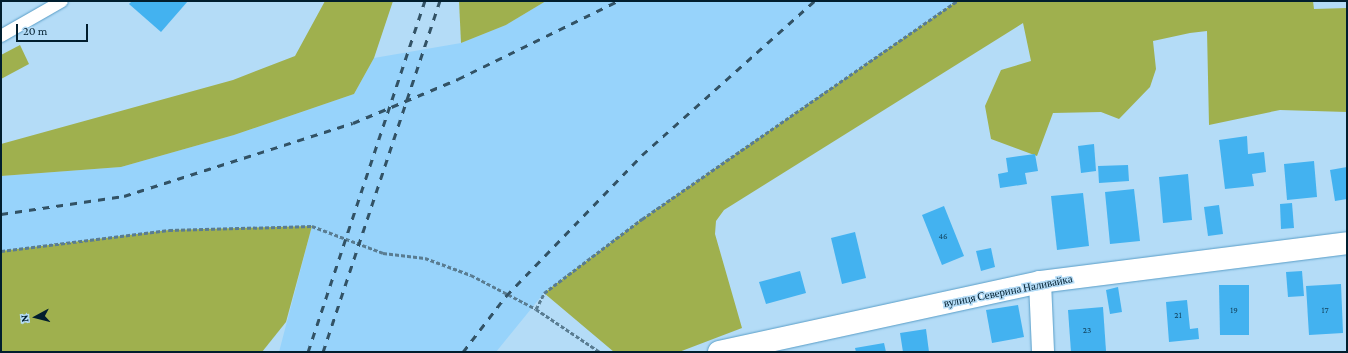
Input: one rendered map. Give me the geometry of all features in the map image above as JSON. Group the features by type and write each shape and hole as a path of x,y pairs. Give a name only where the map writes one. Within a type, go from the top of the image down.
{"street":[{"name":"вулиця Северина Наливайка","path":"719,352 1040,282 1347,243"},
{"path":"1040,282 1043,352"}],"lane":[{"path":"1,36 62,1"}],"path":[{"path":"536,309 544,293 642,219 957,1"},
{"path":"1,251 169,230 312,226 383,253 425,258 471,274 536,309 600,352"}],"shaded area":[{"path":"546,1 957,1 642,219 544,293 496,352 279,352 312,226 169,230 1,251 1,176 121,167 234,135 354,94 374,58 461,43 506,25"}],"green space":[{"path":"325,1 393,1 374,58 354,94 234,135 121,167 1,176 1,144 233,80 295,56"},
{"path":"459,1 546,1 506,25 461,43"},
{"path":"957,1 1313,1 1314,9 1347,8 1347,112 1280,110 1209,125 1207,31 1190,33 1153,41 1156,69 1150,87 1119,119 1101,112 1053,113 1037,156 991,139 985,106 1001,70 1031,61 1023,23 724,210 716,221 715,234 742,328 679,352 614,352 544,293 642,219"},
{"path":"20,45 29,64 1,79 1,55"},
{"path":"312,226 286,322 262,352 1,352 1,251 169,230"}],"building":[{"path":"132,1 188,1 161,32 129,4"},
{"path":"1247,136 1248,154 1264,152 1266,172 1252,174 1254,186 1225,189 1219,140"},
{"path":"1094,144 1096,171 1081,173 1078,146"},
{"path":"1035,154 1038,171 1025,173 1027,184 1000,188 998,174 1008,172 1006,158"},
{"path":"1314,161 1317,197 1287,200 1284,164"},
{"path":"1128,165 1129,181 1099,183 1098,166"},
{"path":"1347,167 1347,199 1335,201 1330,170"},
{"path":"1188,174 1192,220 1163,223 1159,177"},
{"path":"1134,189 1140,241 1110,244 1105,192"},
{"path":"1083,193 1089,246 1057,250 1051,196"},
{"path":"1292,203 1294,228 1281,229 1280,204"},
{"path":"1219,205 1223,234 1208,236 1204,207"},
{"path":"944,206 964,256 942,265 922,215"},
{"path":"855,232 866,278 842,284 831,238"},
{"path":"991,248 995,267 981,271 976,251"},
{"path":"800,271 806,293 766,304 759,282"},
{"path":"1302,271 1304,296 1288,297 1286,272"},
{"path":"1341,284 1343,333 1309,335 1306,286"},
{"path":"1219,285 1249,285 1249,335 1220,335"},
{"path":"1118,287 1122,312 1110,314 1106,290"},
{"path":"1187,300 1190,329 1198,328 1199,339 1169,342 1166,302"},
{"path":"1018,305 1024,337 992,343 986,310"},
{"path":"1103,307 1106,351 1071,352 1068,310"},
{"path":"926,329 929,352 903,352 900,333"},
{"path":"884,343 886,352 856,352 855,348"}],"railway":[{"path":"308,352 425,1"},
{"path":"323,352 440,1"},
{"path":"1,214 124,196 353,123 458,79 618,1"},
{"path":"463,352 506,296 642,155 814,1"}]}
